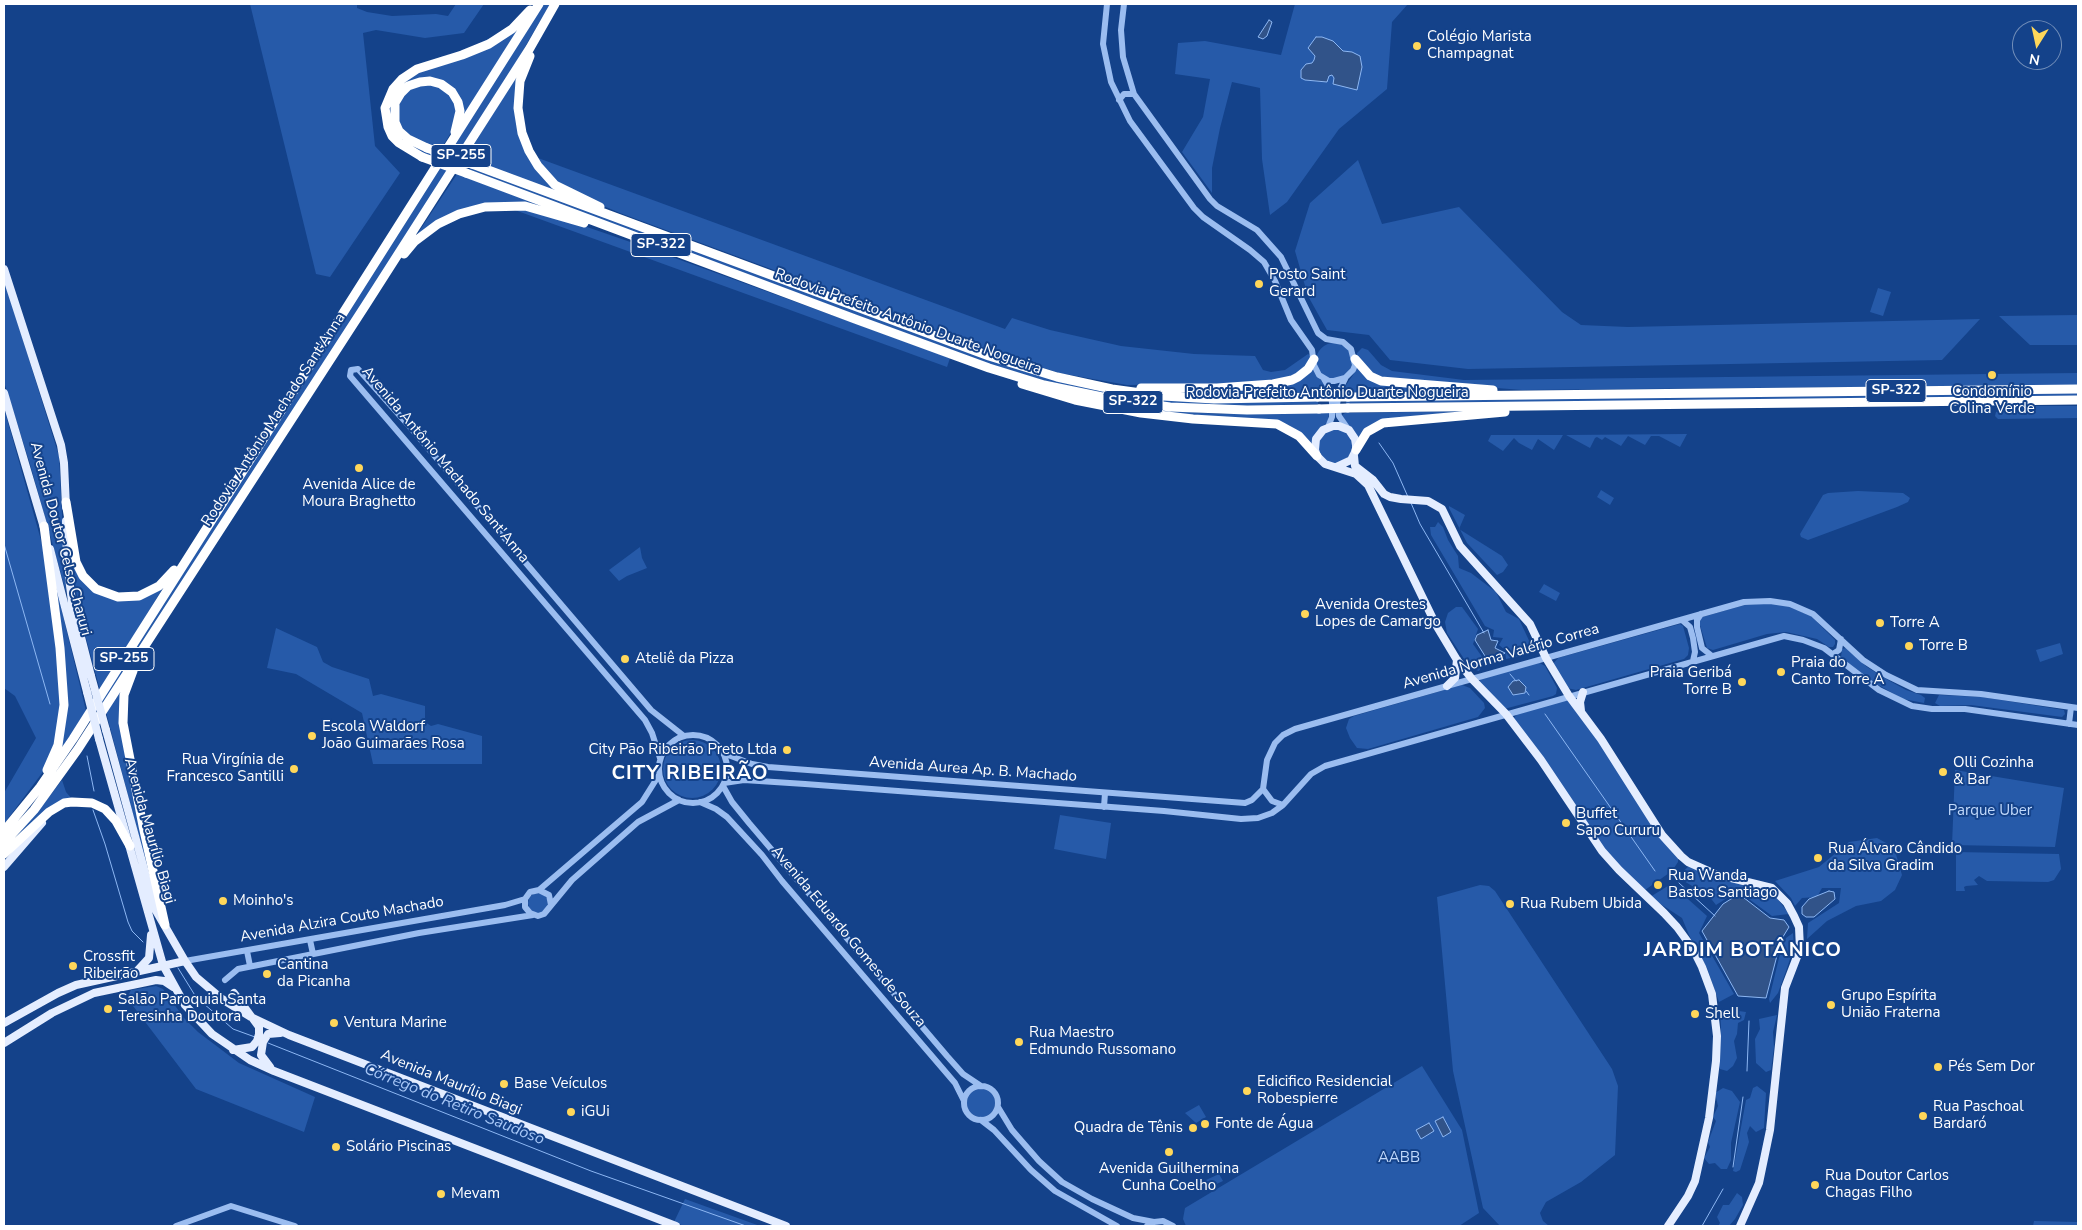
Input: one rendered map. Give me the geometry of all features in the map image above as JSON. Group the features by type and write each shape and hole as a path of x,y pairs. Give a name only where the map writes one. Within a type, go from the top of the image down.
{"highway":[{"name":"Rodovia Prefeito Antônio Duarte Nogueira","path":"535,4 518,23 489,44 462,55 417,69 402,79 393,89 385,108 386,123 390,132 403,146 422,157 724,270 953,355 1044,385 1140,404 1222,409 2078,400"},
{"name":"Rodovia Antônio Machado Sant'Anna","path":"4,831 40,787 73,739 539,4"},
{"name":"Rodovia Antônio Machado Sant'Anna","path":"4,843 52,785 177,595 365,306 530,48 555,4"},
{"path":"555,4 526,65 519,86 518,116 522,134 529,151 543,172 561,189 671,238"},
{"name":"Rodovia Prefeito Antônio Duarte Nogueira","path":"450,146 459,120 458,102 452,92 444,86 425,81 411,84 402,91 396,100 394,113 397,127 412,142 989,356 1075,381 1135,392 1186,398 2078,389"},
{"path":"365,306 404,253 425,233 438,224 459,214 500,205 525,206 551,212 724,270"},
{"path":"953,355 1023,385 1110,408 1194,419 1277,424 1299,436 1317,456"},
{"path":"1075,381 1162,389 1259,386 1292,380 1308,369 1314,358"},
{"path":"1355,360 1370,376 1386,382 1516,392 1578,394"},
{"path":"1355,453 1368,432 1383,423 1578,405"},
{"path":"66,502 73,552 82,576 92,586 104,593 129,597 149,592 166,580 222,503"},
{"path":"20,812 54,758 63,720 60,648 44,526"},
{"path":"165,925 143,826 122,715 124,695 130,678 177,595"},
{"path":"4,854 49,812 64,803 72,802 86,802 99,806 116,821 130,846"}],"main road":[{"name":"Avenida Doutor Celso Charuri","path":"4,269 61,445 64,463 67,561 72,602 106,730"},
{"name":"Avenida Doutor Celso Charuri","path":"4,393 44,526 99,738"},
{"path":"1668,1226 1688,1196 1695,1181 1709,1118 1716,1053 1716,1016 1712,994 1702,967 1693,949 1677,927 1602,851 1570,806 1556,781 1506,714 1472,679 1457,660 1436,625 1368,485 1356,474 1325,464 1317,456 1315,450 1316,439 1328,427 1339,426 1349,430 1355,439 1355,466 1373,480 1384,494 1401,499 1428,501 1442,509 1460,546 1530,624 1546,658 1569,696 1601,739 1662,834 1688,862 1715,874 1772,888 1787,903 1799,927 1800,949 1785,988 1777,1080 1770,1130 1759,1183 1740,1226"},
{"path":"1336,467 1346,464 1355,453"},
{"path":"1447,686 1456,678 1457,660"},
{"path":"1581,713 1580,702 1583,692"},
{"name":"Avenida Maurílio Biagi","path":"106,730 156,909 185,961 196,977 211,991 251,1017 289,1034 786,1226"},
{"name":"Avenida Maurílio Biagi","path":"99,738 151,928 163,965 173,987 197,1020 212,1034 233,1050 274,1071 676,1226"},
{"path":"4,867 49,812"},
{"path":"137,971 145,964 151,952 151,928"},
{"name":"Avenida Alzira Couto Machado","path":"4,1023 76,985 185,961"},
{"path":"4,1043 52,1013 94,993 156,980 164,981 173,987"},
{"path":"234,993 259,1028 262,1035 261,1049 263,1060 274,1071"},
{"path":"45,1000 45,1008 52,1013"},
{"path":"14,1017 23,1032"},
{"path":"233,1050 252,1047 262,1035 275,1032 289,1034"}],"street":[{"path":"1107,4 1103,44 1111,82 1119,100 1130,120 1202,217 1264,262 1275,281 1292,320 1312,350 1316,370 1324,378 1331,391 1332,418 1328,427"},
{"path":"1124,4 1121,30 1123,57 1134,94 1210,199 1217,206 1257,230 1272,245 1292,277 1321,336 1338,340 1348,345 1351,349 1355,360 1353,370 1345,378 1339,391 1337,405 1339,416 1349,430"},
{"path":"1119,100 1124,94 1134,94"},
{"name":"Avenida Antônio Machado Sant'Anna","path":"660,758 652,733 645,720 350,376 351,370 358,369 376,389 651,710 684,736"},
{"path":"1324,378 1334,381 1345,378"},
{"path":"368,396 376,389"},
{"path":"443,484 452,477"},
{"path":"546,604 554,598"},
{"name":"Avenida Norma Valério Correa","path":"1263,790 1267,760 1275,743 1283,735 1295,729 1744,602 1770,601 1790,604 1813,614 1826,623 1864,660 1886,675 1917,690 1981,694 2075,708"},
{"path":"1701,614 1697,620 1697,626 1702,648 1712,656"},
{"path":"1682,620 1690,627 1693,638 1695,652 1693,661"},
{"path":"1263,790 1272,801 1283,805 1311,774 1325,766 1784,636 1813,643 1833,654 1879,690 1912,706 1932,709 1965,709 2078,725"},
{"path":"1833,654 1839,650 1841,639"},
{"path":"618,688 626,682"},
{"path":"2069,724 2075,708"},
{"path":"692,734 706,737 718,745 723,753 727,768 724,784 711,798 700,802 679,800 669,794 662,785 659,775 660,758 667,746 684,736 692,734"},
{"name":"Avenida Aurea Ap. B. Machado","path":"723,753 752,764 806,770 1245,803 1252,800 1263,790"},
{"path":"805,784 806,770"},
{"path":"659,775 642,802 539,890 530,892 525,899 525,907 533,915 544,914 572,880 644,817 679,800"},
{"name":"Avenida Aurea Ap. B. Machado","path":"724,784 744,780 805,784 1164,811 1241,819 1258,818 1283,805"},
{"path":"947,794 948,781"},
{"name":"Avenida Eduardo Gomes de Souza","path":"724,784 732,802 770,848 963,1074 981,1086"},
{"path":"1104,807 1105,792"},
{"path":"1164,811 1165,797"},
{"name":"Avenida Eduardo Gomes de Souza","path":"700,802 716,809 727,818 762,855 782,881 955,1083 964,1101"},
{"path":"602,835 611,845"},
{"path":"762,855 770,848"},
{"path":"539,890 549,895 551,905"},
{"name":"Avenida Alzira Couto Machado","path":"185,961 247,952 505,905 525,899"},
{"name":"Avenida Alzira Couto Machado","path":"225,980 234,970 250,966 418,933 533,915"},
{"path":"416,921 418,933"},
{"path":"832,939 841,931"},
{"path":"310,940 313,954"},
{"path":"247,952 250,966"},
{"path":"928,1051 937,1044"},
{"path":"998,1107 994,1114 988,1118 975,1119 966,1112 964,1101 970,1090 981,1086 991,1090 995,1094 998,1107 1012,1130 1039,1161 1062,1182 1092,1200 1133,1218 1150,1224 1163,1221 1173,1226"},
{"path":"981,1120 994,1130 1031,1170 1055,1191 1117,1226"},
{"path":"1055,1191 1062,1182"},
{"path":"176,1226 232,1206 295,1226"}],"green space":[{"path":"250,4 357,4 357,8 367,12 392,16 436,14 448,16 456,4 484,4 464,33 425,38 376,30 363,33 375,146 400,173 330,277 316,274"},
{"path":"542,4 550,4 458,156 449,152"},
{"path":"1295,4 1408,4 1392,22 1387,89 1339,129 1287,202 1270,215 1262,159 1260,88 1232,82 1212,168 1212,193 1182,152 1203,117 1210,79 1175,74 1178,43 1205,41 1281,55"},
{"path":"522,23 463,117 444,82 406,85 393,124 438,156 436,158 420,152 395,136 388,108 394,93 406,78"},
{"path":"519,72 516,88 533,163 579,200 467,159 471,149"},
{"path":"424,83 443,88 457,105 455,126 441,149 413,139 401,128 398,122 398,101 405,91"},
{"path":"538,158 1005,329 1012,318 1050,330 1121,346 1194,354 1255,356 1263,370 1271,372 1285,370 1308,354 1311,356 1310,361 1295,376 1261,383 1127,385 1059,373 998,353 620,213 575,194 551,179"},
{"path":"1358,160 1382,224 1459,207 1562,312 1581,325 1628,327 1980,319 1942,360 1468,369 1390,360 1369,335 1327,330 1308,296 1295,251 1310,203"},
{"path":"470,167 996,362 1115,392 1318,400 1318,404 1240,406 1167,403 1114,396 1042,380 995,366 468,171"},
{"path":"439,168 448,171 103,704 102,699"},
{"path":"457,174 557,211 488,204 412,242"},
{"path":"520,208 561,218 639,245 950,358 947,367 512,209"},
{"path":"4,279 59,456 66,592 30,464 4,382"},
{"path":"1878,288 1891,292 1883,316 1870,312"},
{"path":"2078,315 2078,345 2030,345 1999,316"},
{"path":"1334,343 1341,344 1347,348 1351,354 1351,368 1347,374 1341,378 1334,379 1327,378 1321,374 1317,368 1316,361 1317,354 1321,348 1327,344"},
{"path":"1362,348 1368,350 1381,365 1392,371 1464,380 2078,373 2078,385 1522,390 1382,379 1374,376 1357,356 1357,353"},
{"path":"1357,366 1368,378 1461,390 1462,392 1341,392"},
{"path":"1312,367 1329,392 1209,394 1178,392 1279,386"},
{"path":"2078,391 2078,396 1346,404 1346,400"},
{"path":"2009,406 2078,406 2078,418 1998,419 1995,416 1996,412"},
{"path":"4,408 44,551 58,648 61,725 48,765 4,824 4,793 36,738 15,696 4,688"},
{"path":"1132,408 1219,414 1329,413 1328,421 1317,433 1313,447 1289,425 1193,418"},
{"path":"1469,411 1386,420 1358,441 1342,415 1345,413"},
{"path":"1335,429 1342,430 1347,434 1351,439 1351,453 1347,458 1342,462 1335,463 1328,462 1323,458 1319,453 1318,446 1319,439 1323,434 1328,430"},
{"path":"1687,434 1680,447 1659,436 1651,436 1645,445 1628,436 1621,446 1605,437 1602,440 1597,437 1590,448 1566,435"},
{"path":"1491,435 1563,435 1554,450 1538,439 1532,450 1514,438 1503,451 1488,441"},
{"path":"1601,490 1614,498 1610,505 1597,497"},
{"path":"1858,491 1903,493 1910,498 1908,502 1897,507 1808,540 1801,537 1800,534 1823,495"},
{"path":"1449,506 1465,515 1459,528 1449,508"},
{"path":"1438,522 1443,527 1448,540 1458,556 1459,568 1471,573 1496,592 1506,612 1519,619 1532,647 1529,654 1506,659 1505,650 1499,645 1503,638 1493,637 1494,630 1485,626 1431,535 1430,527 1435,527"},
{"path":"1460,530 1502,556 1508,565 1503,572 1497,575 1467,543"},
{"path":"640,547 642,558 647,568 619,581 609,570"},
{"path":"71,553 83,579 123,599 166,583 100,690 79,612"},
{"path":"55,582 86,711 56,757 64,728"},
{"path":"1544,584 1560,593 1556,601 1539,592"},
{"path":"1774,603 1811,616 1835,640 1833,647 1829,647 1817,639 1786,632 1767,634 1713,650 1707,648 1699,618 1745,605"},
{"path":"1456,607 1462,607 1478,629 1473,644 1485,661 1479,671 1470,668 1447,633 1445,622 1448,613"},
{"path":"1680,624 1683,626 1689,648 1688,655 1684,659 1576,690 1567,688 1553,664 1558,658"},
{"path":"276,628 317,647 323,662 332,667 369,679 373,696 381,694 425,706 425,722 431,726 438,724 482,736 482,764 373,764 362,713 296,674 267,668"},
{"path":"2060,643 2063,654 2040,662 2036,650"},
{"path":"1846,648 1867,667 1906,690 1921,695 1925,698 1924,703 1903,699 1873,682 1841,657 1842,649"},
{"path":"1538,662 1545,666 1557,688 1556,694 1553,696 1504,709 1479,682 1481,679"},
{"path":"1462,685 1470,688 1484,703 1485,708 1478,717 1368,749 1357,748 1350,738 1346,728 1349,719 1354,716"},
{"path":"123,689 121,697 151,874 149,875 106,712"},
{"path":"1939,695 1982,697 2064,710 2065,714 2062,717 1971,705 1940,706 1935,703"},
{"path":"1562,701 1569,701 1599,740 1645,811 1658,836 1678,856 1678,862 1672,871 1645,890 1630,877 1598,841 1515,723 1514,718 1517,714"},
{"path":"692,740 708,745 716,753 721,769 716,785 708,793 692,798 676,793 668,785 663,769 668,753 676,745"},
{"name":"Parque Uber","path":"1955,770 2064,788 2055,847 1952,845"},
{"path":"62,780 66,792 72,799 8,846 39,810"},
{"path":"1060,815 1111,823 1106,859 1054,849"},
{"path":"1877,838 1888,844 1895,851 1902,875 1895,890 1881,901 1856,906 1827,921 1807,939 1808,923 1839,903 1841,888 1822,888 1817,897 1802,898 1795,906 1791,898 1775,881 1819,867 1849,842"},
{"path":"1956,852 2059,854 2061,869 2054,880 2048,882 1987,881 1979,876 1974,880 1978,885 1966,886 1964,887 1965,891 1956,891"},
{"path":"1689,866 1715,877 1761,889 1776,897 1789,914 1772,916 1738,891 1716,905 1709,896 1677,877"},
{"path":"1671,884 1707,916 1699,933 1734,994 1719,1002 1707,968 1682,918 1650,897"},
{"path":"1480,885 1489,886 1495,891 1612,1069 1618,1086 1615,1155 1581,1182 1546,1202 1540,1213 1543,1221 1549,1226 1500,1226 1483,1208 1453,1071 1437,897"},
{"path":"538,893 545,896 548,903 545,910 538,913 531,910 528,903 531,896"},
{"path":"1793,933 1794,947 1778,993 1770,1003 1769,999 1780,954 1786,938"},
{"path":"156,986 163,989 184,1018 198,1032 239,1063 315,1097 304,1132 196,1089 127,998 131,990"},
{"path":"1724,1009 1746,1012 1744,1020 1738,1023 1734,1041 1737,1058 1733,1066 1727,1071 1720,1069 1718,1063 1721,1026 1720,1013"},
{"path":"1777,1015 1773,1032 1774,1047 1771,1070 1766,1072 1756,1063 1755,1039 1760,1029 1759,1019"},
{"name":"AABB","path":"1422,1066 1462,1130 1479,1213 1459,1226 1186,1226 1183,1219 1185,1208"},
{"path":"1757,1086 1766,1093 1764,1128 1756,1132 1750,1126 1747,1133 1749,1142 1740,1170 1736,1172 1733,1171 1746,1100 1750,1098 1753,1088"},
{"path":"1723,1088 1732,1091 1740,1102 1731,1143 1731,1160 1727,1169 1721,1169 1715,1163 1709,1164 1704,1158 1710,1147 1708,1142 1716,1121 1713,1117 1718,1106 1715,1093"},
{"path":"981,1089 991,1093 995,1103 991,1113 981,1117 971,1113 967,1103 971,1093"},
{"path":"1199,1105 1206,1117 1196,1123 1185,1113"},
{"path":"1219,1174 1223,1181 1210,1187 1206,1180"},
{"path":"1737,1193 1742,1197 1743,1205 1735,1219 1729,1226 1718,1226 1720,1223 1717,1217 1723,1205 1729,1205"},
{"path":"685,1199 760,1226 684,1226 674,1222"},
{"path":"2034,1221 2078,1222 2078,1226 2033,1226"}],"shaded area":[{"path":"1269,20 1272,22 1267,36 1263,39 1258,37"},
{"path":"1316,37 1333,41 1343,51 1352,52 1360,56 1362,67 1357,90 1333,84 1334,78 1332,75 1329,76 1327,82 1301,78 1301,70 1306,64 1312,63 1314,60 1315,56 1308,48"},
{"path":"1488,630 1491,640 1498,641 1495,648 1505,653 1502,655 1503,659 1490,664 1475,640 1477,635"},
{"path":"1519,680 1526,687 1525,693 1513,695 1508,687 1513,681"},
{"path":"1829,891 1834,892 1835,899 1814,917 1806,917 1802,914 1802,907 1809,899"},
{"path":"1739,894 1770,918 1784,920 1789,927 1781,940 1766,998 1738,996 1702,931 1723,904"},
{"path":"1443,1117 1451,1132 1443,1137 1435,1121"},
{"path":"1429,1123 1434,1131 1421,1139 1416,1130"}],"waterway":[{"path":"1379,443 1393,463 1408,497"},
{"path":"1411,503 1420,524 1484,633"},
{"name":"Córrego do Retiro Saudoso","path":"4,544 50,704"},
{"path":"1510,674 1516,681"},
{"path":"1526,691 1529,695"},
{"path":"1545,714 1655,871"},
{"name":"Córrego do Retiro Saudoso","path":"87,756 94,791"},
{"name":"Córrego do Retiro Saudoso","path":"93,810 128,922 132,931 143,942"},
{"path":"1679,883 1715,916"},
{"name":"Córrego do Retiro Saudoso","path":"178,968 196,997 233,1029 255,1037"},
{"path":"1747,1071 1749,1021"},
{"name":"Córrego do Retiro Saudoso","path":"268,1043 591,1171 746,1226"},
{"path":"1733,1167 1743,1097"},
{"path":"1702,1226 1723,1189"}],"place":[{"name":"Colégio Marista Champagnat","path":"1417,46"},
{"name":"Posto Saint Gerard","path":"1259,284"},
{"name":"Condomínio Colina Verde","path":"1992,375"},
{"name":"Avenida Alice de Moura Braghetto","path":"359,468"},
{"name":"Avenida Orestes Lopes de Camargo","path":"1305,614"},
{"name":"Torre A","path":"1880,623"},
{"name":"Torre B","path":"1909,646"},
{"name":"Ateliê da Pizza","path":"625,659"},
{"name":"Praia do Canto Torre A","path":"1781,672"},
{"name":"Praia Geribá Torre B","path":"1742,682"},
{"name":"Escola Waldorf João Guimarães Rosa","path":"312,736"},
{"name":"City Pão Ribeirão Preto Ltda","path":"787,750"},
{"name":"Rua Virgínia de Francesco Santilli","path":"294,769"},
{"name":"Olli Cozinha & Bar","path":"1943,772"},
{"name":"Buffet Sapo Cururu","path":"1566,823"},
{"name":"Rua Álvaro Cândido da Silva Gradim","path":"1818,858"},
{"name":"Rua Wanda Bastos Santiago","path":"1658,885"},
{"name":"Moinho's","path":"223,901"},
{"name":"Rua Rubem Ubida","path":"1510,904"},
{"name":"Crossfit Ribeirão","path":"73,966"},
{"name":"Cantina da Picanha","path":"267,974"},
{"name":"Grupo Espírita União Fraterna","path":"1831,1005"},
{"name":"Salão Paroquial Santa Teresinha Doutora","path":"108,1009"},
{"name":"Shell","path":"1695,1014"},
{"name":"Ventura Marine","path":"334,1023"},
{"name":"Rua Maestro Edmundo Russomano","path":"1019,1042"},
{"name":"Pés Sem Dor","path":"1938,1067"},
{"name":"Base Veículos","path":"504,1084"},
{"name":"Edicifico Residencial Robespierre","path":"1247,1091"},
{"name":"iGUi","path":"571,1112"},
{"name":"Rua Paschoal Bardaró","path":"1923,1116"},
{"name":"Fonte de Água","path":"1205,1124"},
{"name":"Quadra de Tênis","path":"1193,1128"},
{"name":"Solário Piscinas","path":"336,1147"},
{"name":"Avenida Guilhermina Cunha Coelho","path":"1169,1152"},
{"name":"Rua Doutor Carlos Chagas Filho","path":"1815,1185"},
{"name":"Mevam","path":"441,1194"}],"district":[{"name":"CITY RIBEIRÃO","path":"690,774"},
{"name":"JARDIM BOTÂNICO","path":"1743,951"}]}
